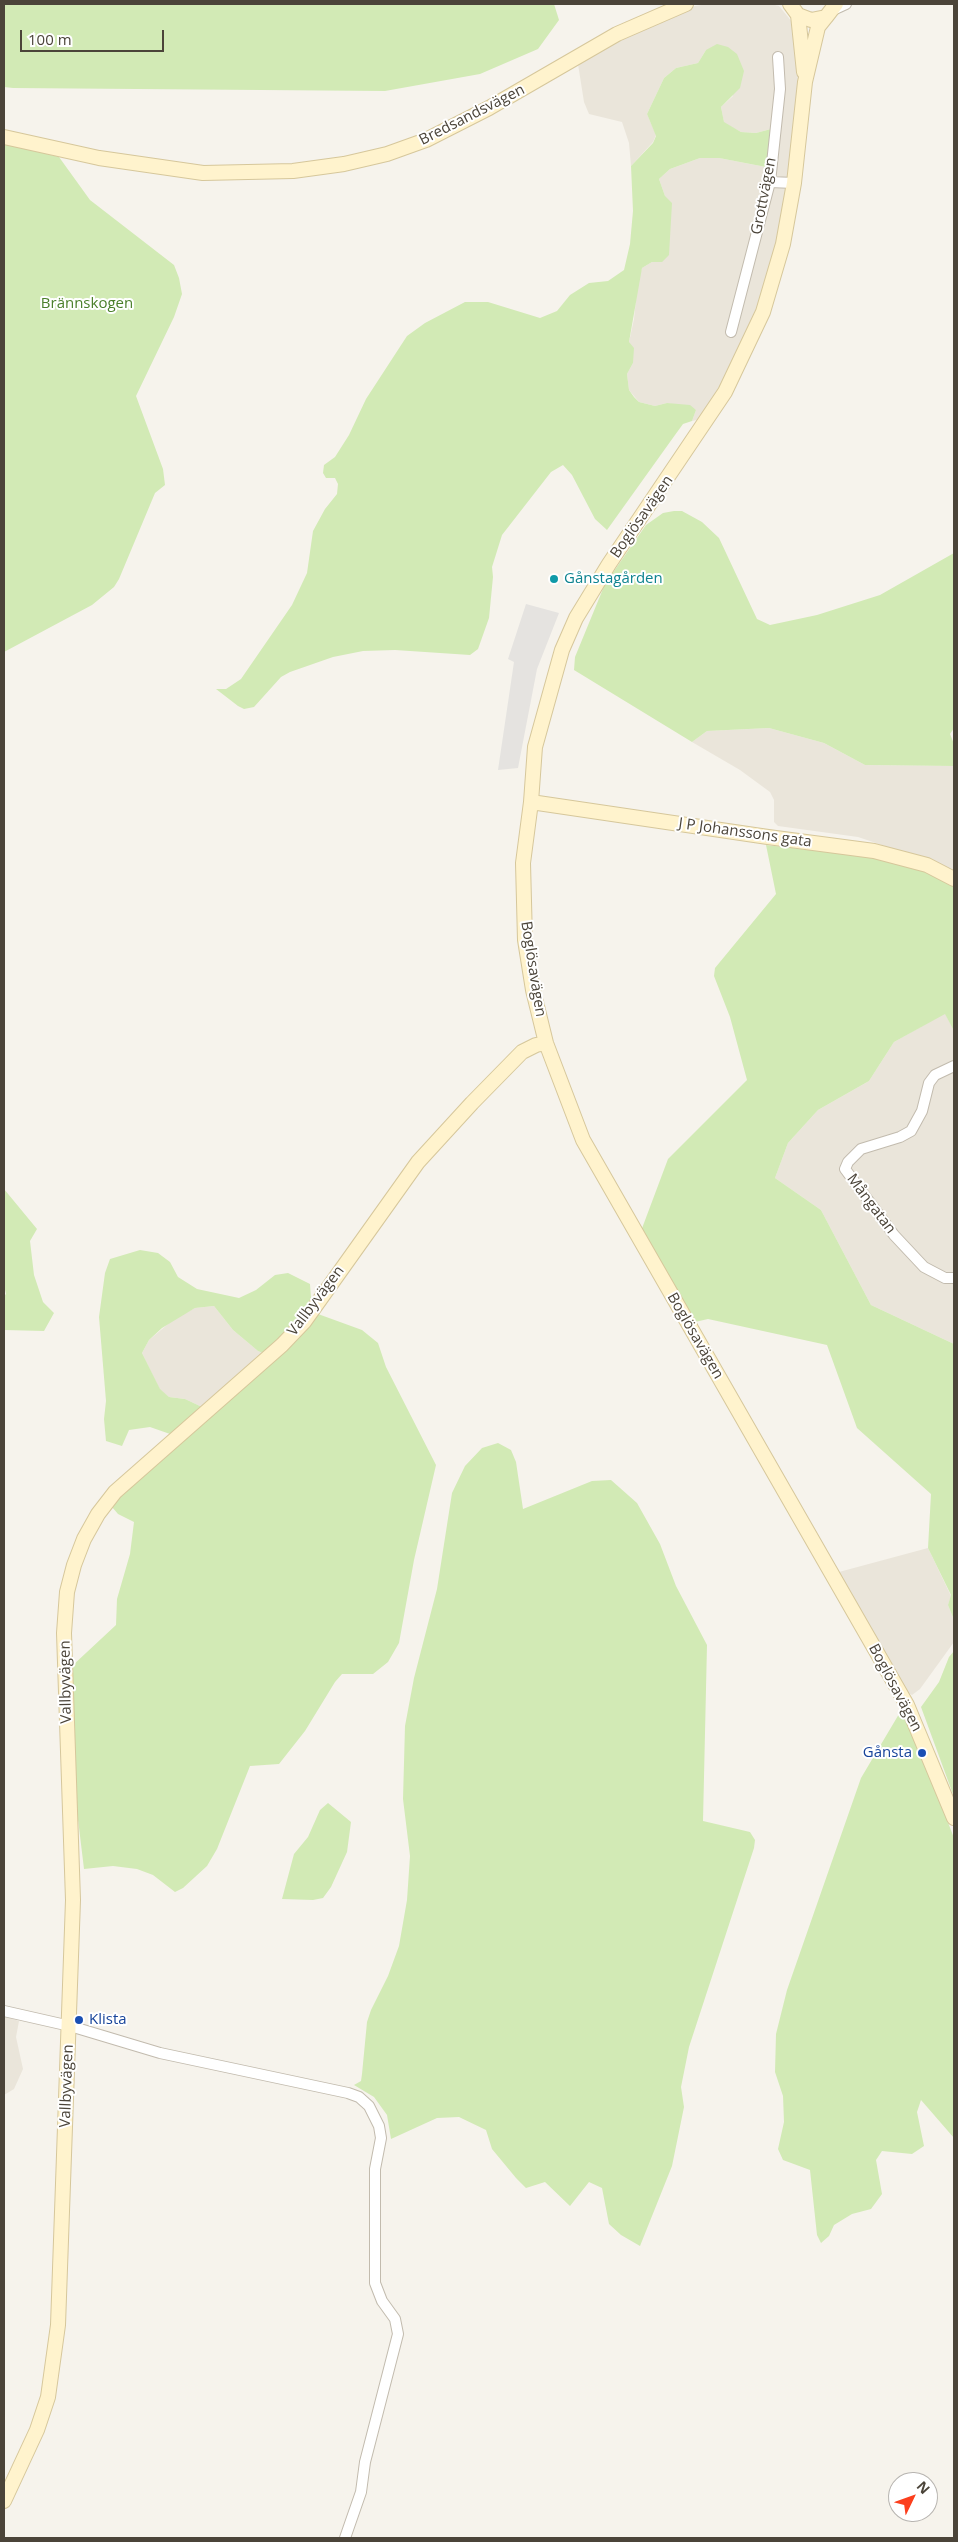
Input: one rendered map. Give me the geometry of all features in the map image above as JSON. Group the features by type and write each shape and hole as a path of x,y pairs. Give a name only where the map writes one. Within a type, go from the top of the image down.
{"street":[{"name":"Bredsandsvägen","path":"4,136 99,158 203,173 293,171 344,164 387,154 426,140 490,108 617,34 686,4"},
{"path":"791,8 811,20 846,4"},
{"name":"Boglösavägen","path":"791,8 805,82"},
{"name":"Boglösavägen","path":"831,10 818,27 805,82 794,183 774,278 744,355 725,392 700,432 609,564 576,618 562,650 535,747 531,802 523,863 525,940 533,990 546,1043 583,1140 907,1705 954,1818"},
{"name":"Grottvägen","path":"731,332 770,182 780,88 778,57"},
{"path":"770,182 794,183"},
{"name":"J P Johanssons gata","path":"531,802 758,836 874,851 927,865 954,879"},
{"name":"Vallbyvägen","path":"4,2501 37,2430 48,2397 58,2324 73,1900 64,1633 67,1592 74,1565 84,1539 98,1514 115,1492 250,1374 304,1322 418,1162 522,1052 536,1045 546,1043"},
{"name":"Mångatan","path":"954,1066 935,1075 929,1083 922,1111 911,1131 892,1140 861,1149 848,1162 845,1169 894,1235 924,1267 940,1276 954,1278"},
{"path":"4,2011 70,2026 160,2053 348,2093 358,2097 376,2118 381,2138 376,2169 375,2283 382,2301 395,2319 398,2334 365,2462 361,2492 345,2538"}],"shaded area":[{"path":"708,4 771,4 779,6 793,23 799,65 787,201 779,243 757,311 721,388 701,419 692,421 696,410 667,403 655,406 639,402 629,390 627,374 633,363 629,342 634,319 638,280 642,268 652,262 665,196 659,179 670,169 700,158 719,158 766,167 771,129 756,133 741,132 724,123 721,107 733,96 706,50 698,63 676,68 664,78 647,114 656,135 653,142 631,166 629,143 622,122 589,114 584,102 578,64 620,37 695,6"},
{"path":"526,604 559,613 537,669 518,768 498,770 514,662 508,659"},
{"path":"769,728 824,743 865,765 954,766 954,874 930,861 858,837 778,826 774,822 774,800 770,792 740,770 692,742 707,731"},
{"path":"945,1013 954,1031 954,1344 871,1305 821,1210 775,1178 788,1143 818,1110 869,1081 894,1042"},
{"path":"214,1306 233,1330 258,1351 265,1354 202,1407 185,1399 169,1397 160,1390 142,1353 149,1340 174,1319 195,1308"},
{"path":"928,1548 951,1596 948,1605 954,1620 954,1642 920,1689 912,1695 905,1691 839,1572"},
{"path":"4,2016 19,2021 16,2037 23,2069 14,2089 4,2095"}],"green space":[{"path":"4,4 554,4 559,20 538,49 480,74 385,91 13,88 4,87"},
{"path":"717,44 728,47 737,54 744,71 740,88 721,107 724,122 741,132 756,133 771,129 766,167 719,158 700,158 670,169 659,179 665,196 672,203 669,255 662,262 652,262 642,268 629,342 634,348 633,363 627,374 629,390 634,397 639,402 655,406 667,403 690,405 696,410 692,421 683,424 607,530 595,519 572,475 563,465 551,472 502,535 492,567 493,577 489,618 478,649 470,655 395,650 363,651 333,657 281,677 254,707 244,709 238,706 216,689 226,689 241,679 292,605 307,573 313,531 325,509 337,494 338,484 335,478 326,478 323,473 324,465 335,457 349,435 366,399 407,336 425,323 465,302 488,302 540,318 557,311 570,295 589,283 608,281 624,270 630,244 633,211 631,166 653,143 656,136 647,114 664,78 676,68 698,63 706,50"},
{"name":"Brännskogen","path":"4,143 59,157 90,200 174,265 182,294 174,317 136,396 163,469 165,485 155,493 119,579 114,587 92,605 4,652"},
{"path":"682,511 702,522 719,538 757,619 770,625 817,615 880,595 954,553 954,728 950,734 954,744 954,766 865,765 824,743 769,728 707,731 692,742 574,670 575,657 605,584 646,525 663,513"},
{"path":"766,845 872,857 926,871 954,887 954,1031 945,1014 894,1042 869,1081 818,1110 788,1143 775,1178 821,1210 871,1305 954,1344 954,1620 948,1605 951,1595 928,1548 931,1494 857,1428 827,1345 708,1319 695,1322 641,1231 668,1159 747,1080 730,1017 714,976 715,968 776,894"},
{"path":"4,1189 37,1229 30,1241 34,1275 43,1302 54,1313 44,1331 4,1330 4,1296 6,1294 4,1285"},
{"path":"140,1250 158,1253 170,1262 178,1277 197,1289 239,1298 256,1290 275,1275 288,1273 310,1284 311,1298 301,1316 265,1354 258,1351 233,1330 214,1306 195,1308 162,1328 149,1340 142,1353 160,1389 169,1397 185,1399 202,1407 170,1434 150,1427 129,1430 122,1446 106,1441 104,1419 106,1401 99,1317 105,1273 110,1259"},
{"path":"318,1314 362,1330 378,1343 386,1367 436,1465 414,1560 399,1643 388,1662 373,1674 342,1674 335,1682 305,1731 279,1764 250,1766 217,1849 207,1866 183,1888 175,1892 153,1875 137,1869 113,1866 84,1869 77,1811 72,1666 116,1625 117,1599 130,1554 134,1522 118,1514 112,1507 119,1497 252,1381 290,1345"},
{"path":"498,1443 511,1450 516,1462 523,1509 592,1481 611,1480 637,1503 660,1544 676,1586 707,1645 703,1821 750,1832 755,1840 689,2047 681,2087 684,2107 672,2166 640,2246 621,2235 609,2224 602,2188 589,2182 570,2206 545,2182 526,2188 492,2149 486,2130 459,2117 437,2118 391,2139 387,2115 374,2097 354,2085 361,2081 367,2022 388,1976 399,1946 407,1900 410,1856 403,1799 405,1726 414,1678 437,1589 452,1493 465,1466 482,1448"},
{"path":"954,1651 954,1797 921,1707 939,1682 949,1657"},
{"path":"902,1709 914,1733 918,1752 930,1776 954,1838 954,2138 921,2100 917,2112 924,2146 912,2154 882,2151 876,2160 882,2194 871,2209 852,2214 834,2225 829,2236 821,2243 817,2235 810,2170 783,2160 778,2149 784,2122 783,2096 775,2072 776,2034 787,1990 861,1778"},
{"path":"328,1803 351,1822 347,1852 331,1887 323,1898 313,1900 282,1899 294,1854 308,1837 320,1810"}],"place":[{"name":"Gånstagården","path":"554,579"},
{"name":"Gånsta","path":"922,1753"},
{"name":"Klista","path":"79,2020"}]}
